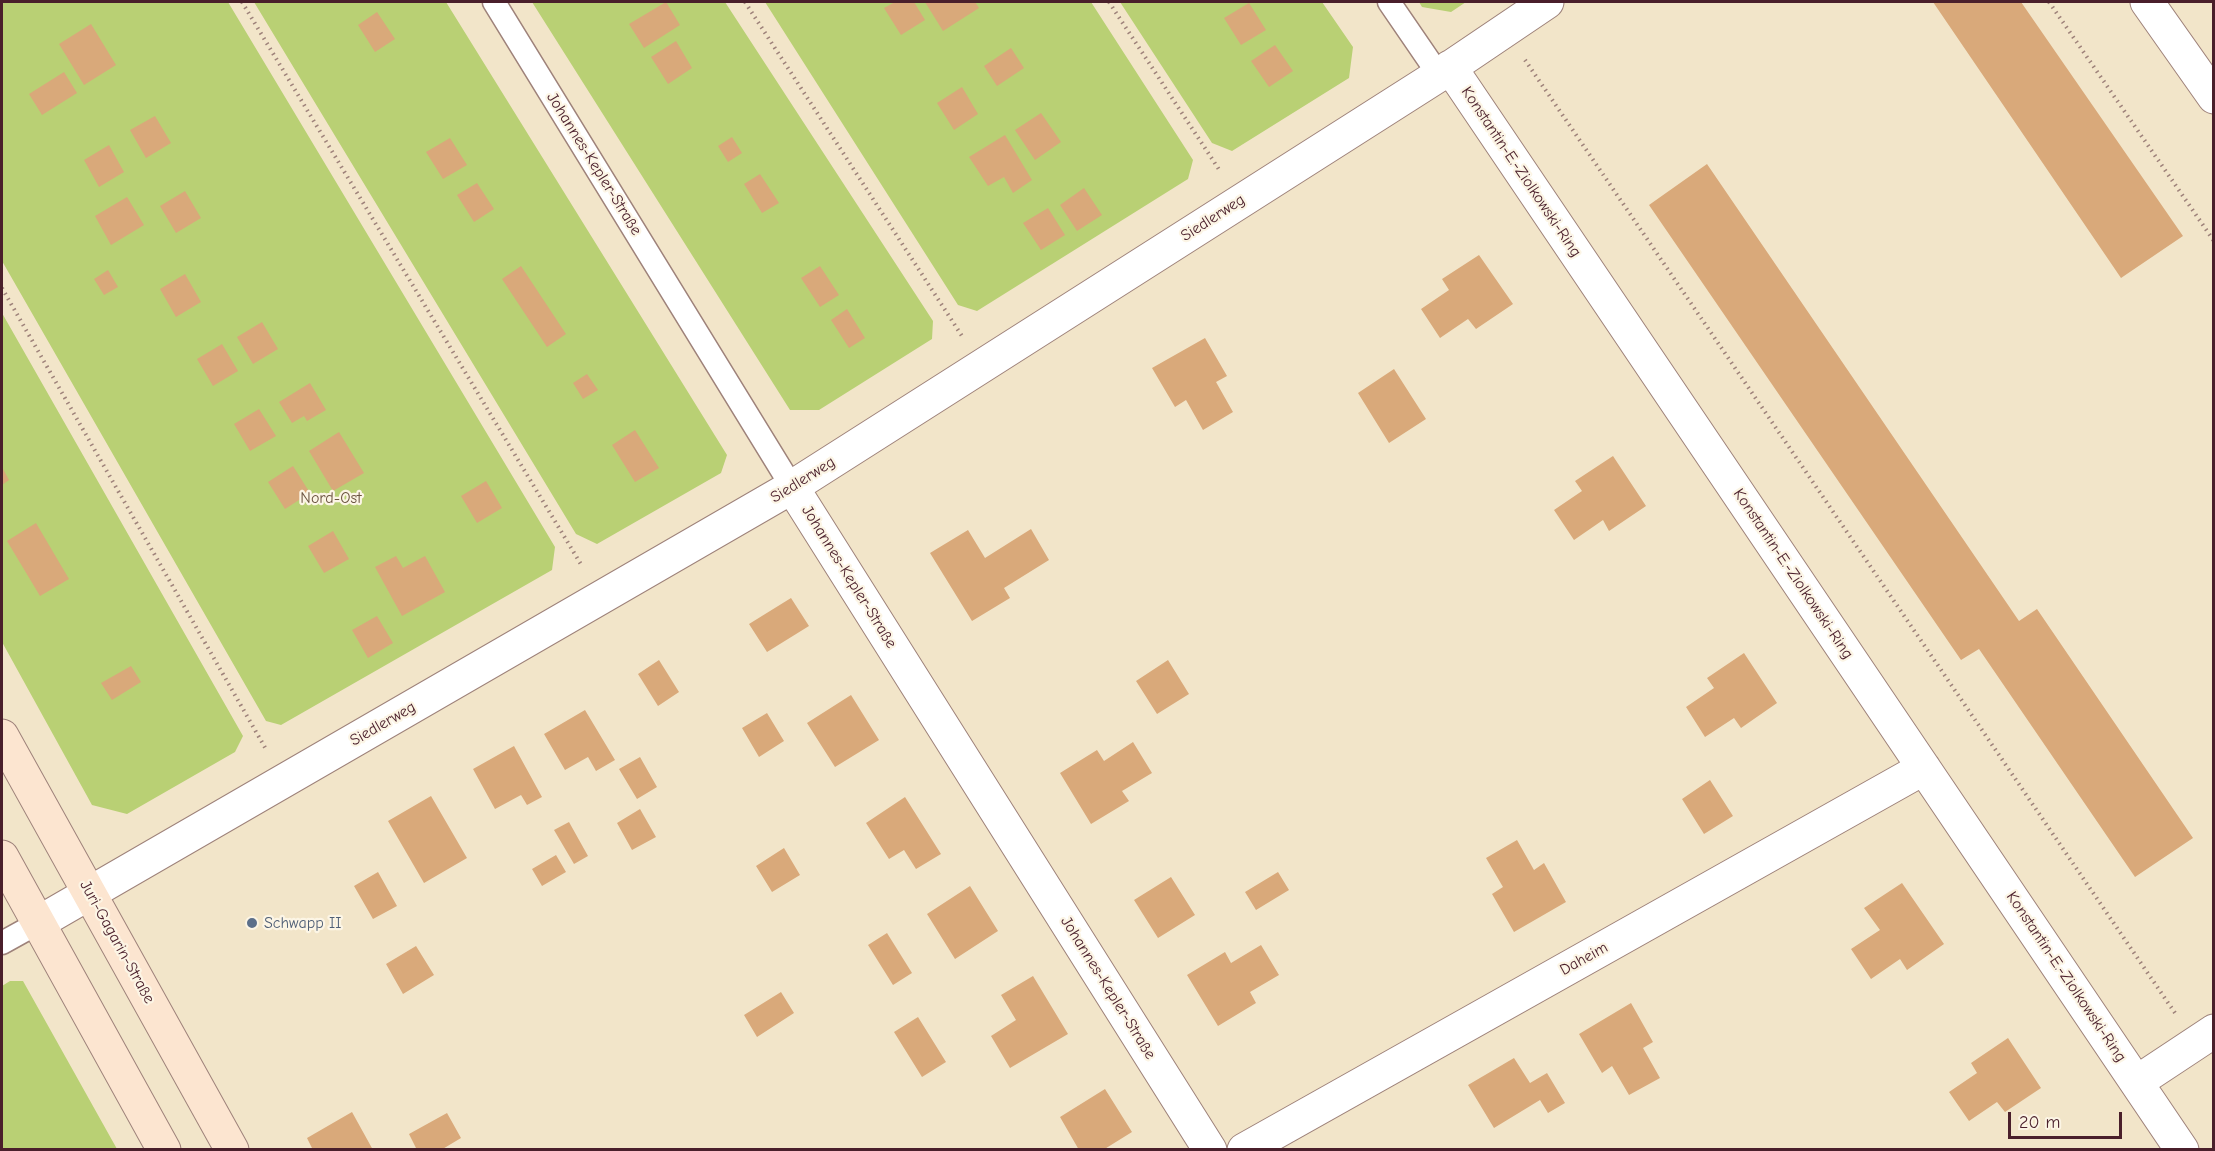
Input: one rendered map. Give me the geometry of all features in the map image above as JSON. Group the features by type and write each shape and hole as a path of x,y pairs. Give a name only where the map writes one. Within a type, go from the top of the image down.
{"street":[{"name":"Siedlerweg","path":"38,923 792,487 1444,71 1547,2"},
{"path":"2147,2 2214,97"},
{"name":"Konstantin-E.-Ziolkowski-Ring","path":"1444,71 1924,768 2182,1149"},
{"name":"Johannes-Kepler-Straße","path":"792,487 1210,1149"},
{"name":"Juri-Gagarin-Straße","path":"2,735 232,1149"},
{"name":"Daheim","path":"1244,1149 1924,768"},
{"path":"2,857 164,1149"},
{"path":"2137,1082 2204,1037"}],"lane":[{"name":"Johannes-Kepler-Straße","path":"494,2 792,487"},
{"path":"1389,2 1444,71"},
{"path":"2,943 38,923"}],"path":[{"path":"242,2 601,597"},
{"path":"745,2 982,366"},
{"path":"1109,2 1239,201"},
{"path":"2049,2 2214,241"},
{"path":"1504,30 2204,1037"},
{"path":"2,288 284,782"}],"green space":[{"name":"Nord-Ost","path":"2,2 228,2 555,547 552,570 281,725 266,721 2,261"},
{"path":"254,2 446,2 727,455 721,473 597,544 576,534"},
{"path":"532,2 725,2 933,321 932,339 819,410 790,410"},
{"path":"765,2 1091,2 1193,160 1188,179 977,311 958,305"},
{"path":"1120,2 1322,2 1353,47 1349,78 1232,151 1212,143"},
{"path":"1419,2 1466,2 1451,12 1422,7"},
{"path":"2,313 243,736 235,752 127,814 92,805 2,642"},
{"path":"10,981 23,981 117,1149 2,1149 2,986"}],"building":[{"path":"666,2 680,25 644,48 629,24"},
{"path":"895,2 914,2 925,20 901,35 884,8"},
{"path":"925,2 975,2 979,8 943,31"},
{"path":"1933,2 2021,2 2183,236 2121,278"},
{"path":"1249,3 1266,30 1241,45 1224,18"},
{"path":"377,12 395,39 375,52 358,25"},
{"path":"91,24 116,65 84,85 59,44"},
{"path":"676,41 692,68 668,84 651,57"},
{"path":"1275,45 1293,71 1269,87 1251,61"},
{"path":"1011,48 1024,68 997,86 984,66"},
{"path":"64,72 77,93 42,115 29,94"},
{"path":"962,87 978,114 954,130 937,103"},
{"path":"1041,113 1061,142 1035,160 1015,130"},
{"path":"155,116 171,143 146,158 130,130"},
{"path":"1005,135 1032,180 1013,193 1004,177 988,186 969,157"},
{"path":"732,137 742,153 728,162 718,146"},
{"path":"450,138 467,165 443,179 426,152"},
{"path":"109,145 124,172 99,187 84,160"},
{"path":"1707,164 2019,621 2037,609 2193,838 2135,877 1979,649 1961,660 1649,205"},
{"path":"760,174 779,203 762,213 744,184"},
{"path":"477,183 494,209 474,222 457,195"},
{"path":"1084,188 1102,215 1077,231 1060,205"},
{"path":"185,191 201,218 176,233 160,206"},
{"path":"127,197 144,225 111,245 95,216"},
{"path":"1048,208 1065,235 1041,250 1023,223"},
{"path":"1479,255 1513,304 1476,329 1468,319 1440,338 1421,309 1449,290 1442,279"},
{"path":"521,266 566,334 547,347 502,279"},
{"path":"820,266 839,295 820,307 801,278"},
{"path":"108,270 118,287 104,295 94,279"},
{"path":"185,274 201,302 176,317 160,289"},
{"path":"847,309 865,338 849,348 831,320"},
{"path":"262,322 278,349 253,364 237,337"},
{"path":"1205,338 1227,376 1216,382 1233,412 1203,430 1186,400 1175,407 1152,368"},
{"path":"222,344 238,371 213,386 197,359"},
{"path":"1394,369 1426,419 1389,443 1358,393"},
{"path":"587,374 598,390 583,399 573,383"},
{"path":"310,383 326,410 307,421 304,416 292,423 279,402"},
{"path":"259,409 276,436 250,451 234,424"},
{"path":"635,430 659,468 635,482 612,445"},
{"path":"339,432 364,473 333,491 309,451"},
{"path":"1613,456 1646,506 1609,531 1603,520 1574,540 1554,510 1582,491 1575,481"},
{"path":"293,466 310,493 285,509 268,482"},
{"path":"2,467 9,480 2,485"},
{"path":"486,481 502,508 477,523 461,496"},
{"path":"36,523 69,579 40,596 7,541"},
{"path":"1031,529 1049,560 1004,588 1010,598 972,621 930,553 968,530 985,558"},
{"path":"333,531 349,559 324,573 308,546"},
{"path":"396,556 403,568 425,556 445,592 402,616 375,567"},
{"path":"791,598 809,626 767,652 749,624"},
{"path":"377,616 393,643 368,658 352,630"},
{"path":"1744,653 1777,703 1741,728 1734,718 1705,737 1686,707 1714,688 1707,678"},
{"path":"659,660 679,692 658,706 638,674"},
{"path":"1168,660 1189,694 1157,714 1136,681"},
{"path":"131,666 141,682 112,700 101,683"},
{"path":"851,695 879,740 835,767 807,723"},
{"path":"585,710 615,760 596,771 588,757 565,770 544,734"},
{"path":"767,713 784,741 759,757 742,728"},
{"path":"1133,742 1152,773 1122,791 1129,801 1091,824 1060,773 1097,750 1104,761"},
{"path":"514,746 542,797 527,805 521,795 495,809 473,769"},
{"path":"640,757 657,787 637,799 619,769"},
{"path":"1710,780 1733,816 1704,834 1682,799"},
{"path":"431,796 467,858 424,883 388,821"},
{"path":"905,797 941,854 916,869 904,850 889,859 866,823"},
{"path":"640,809 656,837 632,850 617,823"},
{"path":"569,822 588,856 574,864 554,830"},
{"path":"1517,840 1534,870 1544,863 1566,902 1514,932 1492,894 1503,887 1486,858"},
{"path":"784,848 800,875 772,892 756,866"},
{"path":"556,855 566,872 542,886 532,869"},
{"path":"378,872 397,906 373,919 354,886"},
{"path":"1278,872 1289,890 1256,910 1245,892"},
{"path":"1171,877 1195,915 1158,938 1134,900"},
{"path":"1902,883 1944,944 1907,970 1900,959 1871,979 1851,949 1880,930 1864,908"},
{"path":"970,886 998,931 955,959 927,914"},
{"path":"887,933 912,973 893,985 868,945"},
{"path":"1261,945 1279,975 1250,992 1256,1003 1218,1026 1187,975 1225,952 1231,963"},
{"path":"416,946 434,975 403,994 386,964"},
{"path":"1033,976 1068,1034 1010,1068 991,1036 1016,1020 1001,995"},
{"path":"781,992 794,1013 757,1037 744,1015"},
{"path":"1631,1003 1653,1042 1643,1048 1660,1078 1629,1095 1612,1066 1602,1073 1579,1034"},
{"path":"918,1017 946,1062 922,1077 894,1032"},
{"path":"2008,1038 2041,1088 2005,1112 1997,1102 1969,1121 1949,1092 1977,1073 1971,1063"},
{"path":"1514,1058 1530,1083 1547,1073 1565,1103 1548,1113 1540,1100 1494,1128 1468,1085"},
{"path":"1105,1089 1132,1132 1103,1150 1079,1150 1060,1117"},
{"path":"352,1112 373,1150 313,1150 307,1138"},
{"path":"447,1113 461,1138 441,1150 417,1150 409,1134"}],"place":[{"name":"Schwapp II","path":"252,923"}]}
